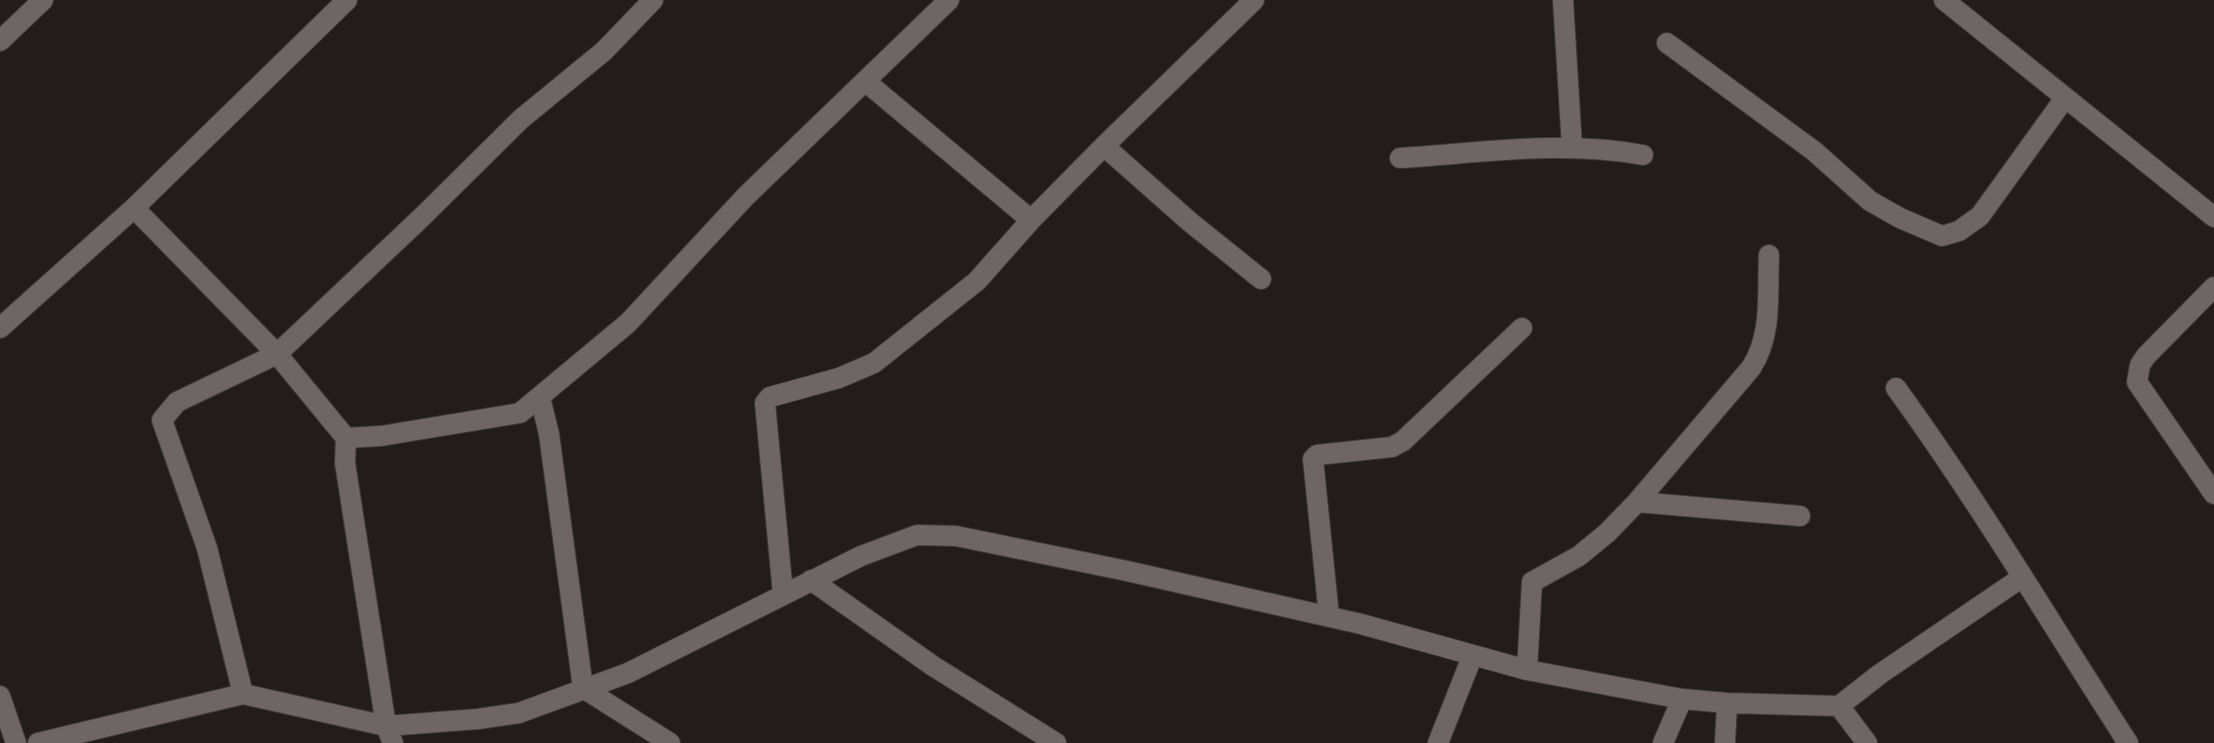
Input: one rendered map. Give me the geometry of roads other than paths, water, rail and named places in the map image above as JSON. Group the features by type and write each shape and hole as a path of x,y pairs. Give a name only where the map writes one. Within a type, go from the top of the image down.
{"street":[{"path":"0,41 43,0"},
{"path":"0,328 134,208 347,0"},
{"path":"243,694 207,548 162,420 177,402 277,354 521,119 604,51 653,0"},
{"path":"346,438 381,436 506,418 520,413 628,323 746,196 949,0"},
{"path":"783,594 765,403 770,397 839,378 874,363 977,281 1031,220 1254,0"},
{"path":"1563,0 1572,147"},
{"path":"1944,0 2214,217"},
{"path":"1667,43 1814,151 1870,201 1942,236 1959,231 1980,216 2065,98"},
{"path":"865,81 1031,220"},
{"path":"1104,146 1179,213 1261,279"},
{"path":"1400,158 1572,147 1643,155"},
{"path":"134,208 277,354 346,438 345,463 389,734"},
{"path":"1527,670 1532,582 1586,551 1607,533 1751,368 1762,350 1766,336 1769,255"},
{"path":"2214,287 2146,356 2140,365 2137,382 2214,494"},
{"path":"1329,616 1313,459 1317,455 1392,447 1403,441 1522,328"},
{"path":"1896,388 1953,467 2128,743"},
{"path":"540,397 549,434 583,688"},
{"path":"1637,502 1800,516"},
{"path":"38,743 243,694 389,734 519,713 628,673 861,556 917,535 956,536 1329,616 1527,670 1682,699 1727,703 1839,706 1880,674 2021,578"},
{"path":"811,580 933,666 1056,743"},
{"path":"1438,743 1472,657"},
{"path":"583,688 670,743"},
{"path":"0,696 16,743"},
{"path":"1663,743 1682,699"},
{"path":"1725,743 1727,703"},
{"path":"1839,706 1867,743"}]}
